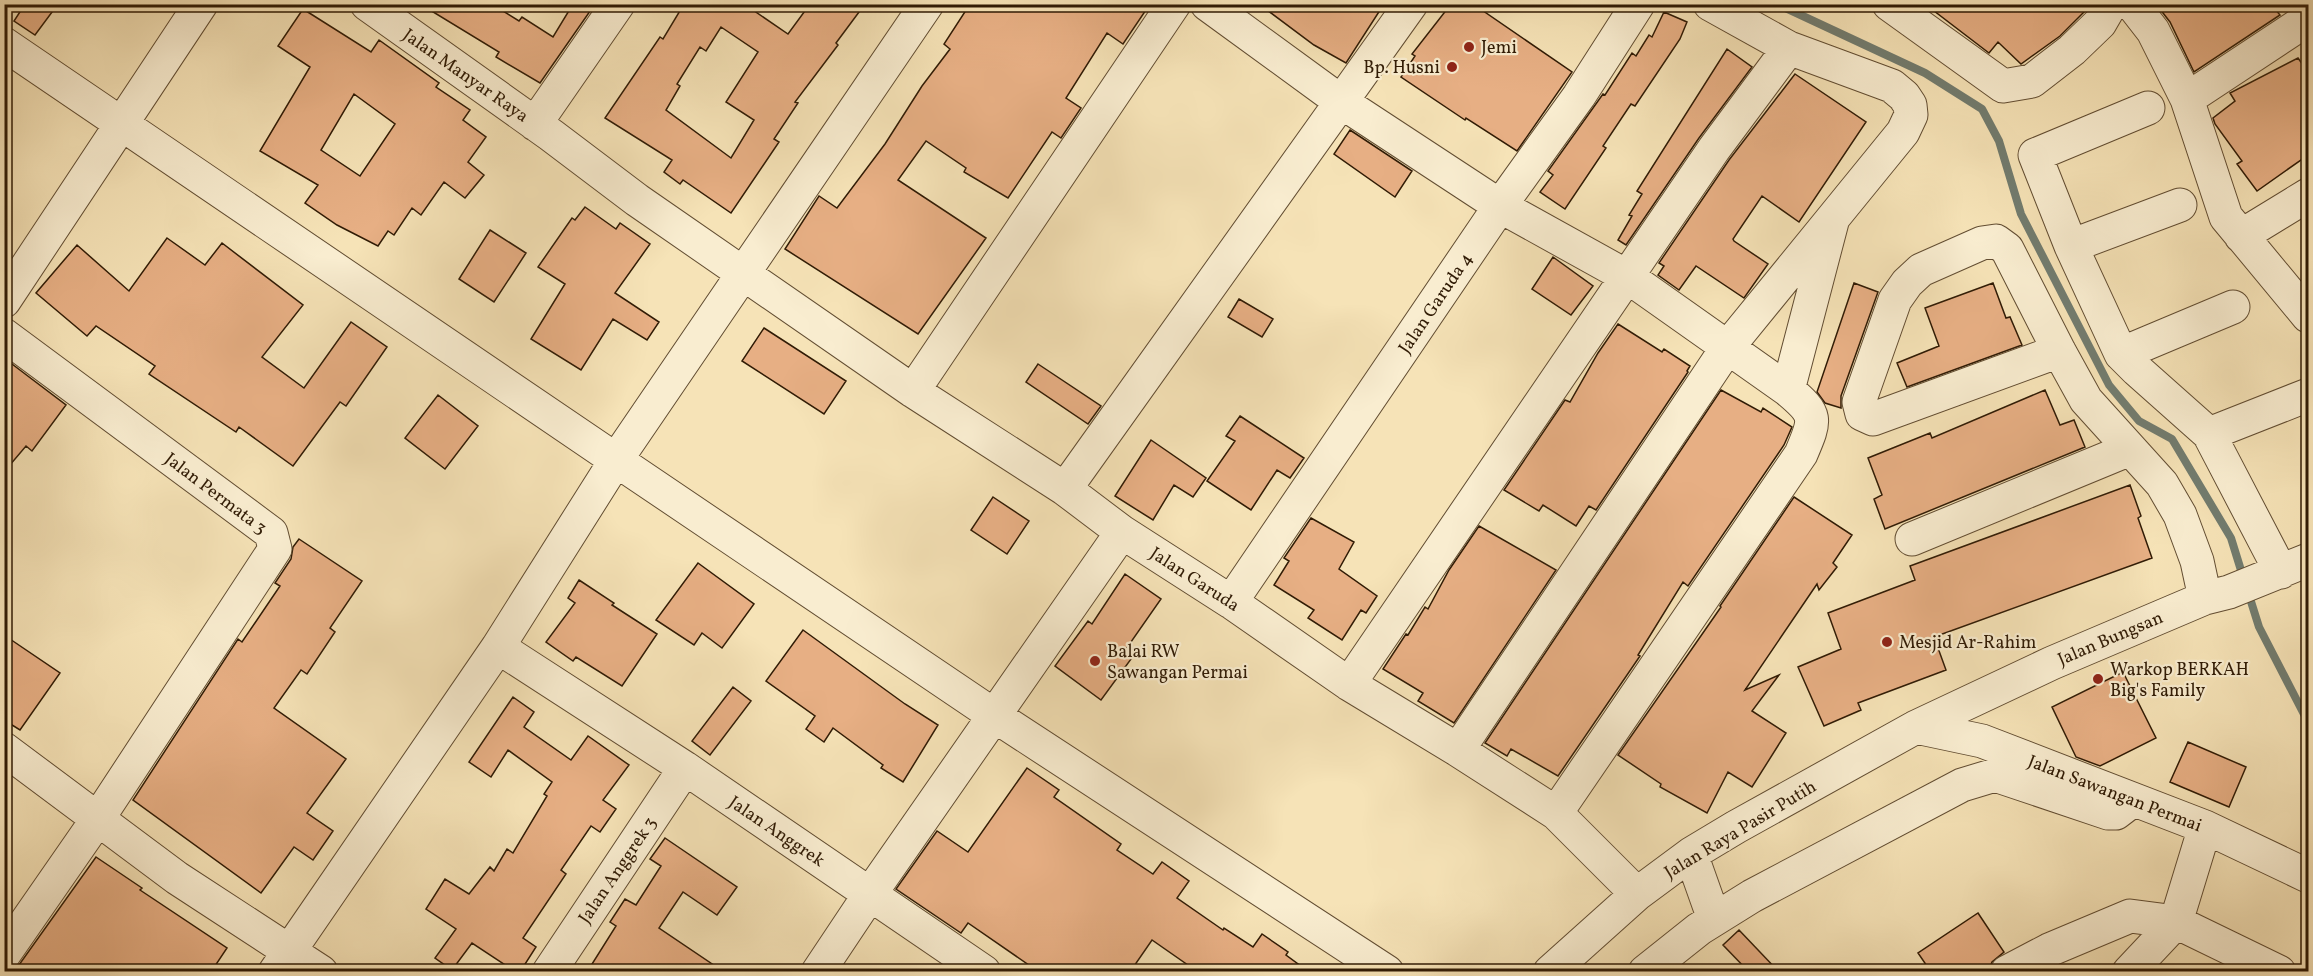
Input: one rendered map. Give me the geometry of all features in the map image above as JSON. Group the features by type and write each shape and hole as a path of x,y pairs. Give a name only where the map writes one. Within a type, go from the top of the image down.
{"street":[{"path":"4,301 201,4"},
{"path":"535,124 618,4"},
{"path":"282,962 498,647 616,460 927,4"},
{"path":"914,391 1174,4"},
{"path":"1207,4 1340,102 1500,206 1628,277 1788,390 1809,408 1810,432 1801,454 1556,813"},
{"path":"1065,489 1411,4"},
{"name":"Jalan Garuda 4","path":"1231,602 1500,206 1579,96 1638,4"},
{"path":"1458,750 1726,348 1903,132 1911,115 1910,105 1904,96 1892,86 1789,48 1710,4"},
{"path":"1889,4 2003,86 2032,81 2100,23 2111,4"},
{"path":"2132,4 2153,31 2187,99 2226,217 2308,316"},
{"name":"Jalan Manyar Raya","path":"380,8 637,200 745,274"},
{"path":"2187,99 2308,19"},
{"path":"4,44 995,716 1387,972"},
{"path":"1349,684 1714,149 1789,48"},
{"path":"2148,108 2036,155 2071,246 2121,354 2209,434 2284,570"},
{"path":"2241,236 2308,195"},
{"path":"2071,246 2180,205"},
{"path":"1788,390 1833,218"},
{"path":"2059,351 1873,419 1863,414 1858,402 1895,300 1907,283 1921,270 1982,243 1996,241 2007,249 2086,400 2162,484 2180,515 2197,561 2217,595"},
{"name":"Jalan Garuda","path":"745,274 914,391 1065,489 1122,532 1231,602 1349,684 1556,813 1637,894"},
{"path":"2121,354 2233,307"},
{"name":"Jalan Permata 3","path":"4,335 271,533 275,549 98,820 4,954"},
{"path":"2209,434 2308,394"},
{"path":"1912,539 2130,449"},
{"path":"818,972 1122,532"},
{"name":"Jalan Bungsan","path":"1916,727 2052,663 2284,570"},
{"name":"Jalan Anggrek","path":"498,647 685,768 984,972"},
{"name":"Jalan Sawangan Permai","path":"1916,727 1982,741 2205,828 2308,876"},
{"name":"Jalan Raya Pasir Putih","path":"1550,972 1637,894 1691,854 1916,727"},
{"path":"4,749 177,878 282,962 321,972"},
{"name":"Jalan Anggrek 3","path":"549,972 685,768"},
{"path":"1645,972 1714,919 1752,896 1962,785 1987,775 1995,775 2108,813 2116,813 2133,800"},
{"path":"2130,972 2176,922 2205,828"},
{"path":"1691,854 1714,919"},
{"path":"2007,972 2049,950 2130,916 2176,922 2279,972"}],"building":[{"path":"25,4 58,4 35,35 14,21"},
{"path":"420,4 492,4 519,21 522,17 553,37 573,4 595,4 540,83 496,57 499,52"},
{"path":"684,4 744,4 788,34 810,4 865,4 836,43 838,45 795,102 798,103 774,139 779,142 731,213 683,180 680,184 664,172 672,160 605,118 660,37 663,39","holes":["721,27 758,52 726,102 754,120 731,158 666,110 680,86 677,84 700,47 706,51"]},
{"path":"970,4 1150,4 1123,44 1107,33 1066,98 1081,108 1061,138 1052,132 1008,198 964,172 966,168 926,141 898,180 986,238 918,334 785,249 819,196 837,208 885,144 922,86 950,49 944,44"},
{"path":"1259,4 1384,4 1346,63 1314,45"},
{"path":"1451,4 1473,4 1572,72 1517,151 1466,118 1465,120 1401,77 1415,56 1412,54"},
{"path":"1925,4 2081,4 2086,10 2060,36 2021,64 1998,42 1989,53"},
{"path":"2156,4 2271,4 2280,15 2194,72 2170,22"},
{"path":"303,9 371,52 379,40 439,83 436,87 470,110 463,120 486,137 468,162 484,175 465,198 444,182 421,215 412,208 394,235 388,231 378,246 337,225 305,203 318,185 260,151 310,67 278,46","holes":["354,94 395,124 360,176 321,150"]},
{"path":"1664,12 1687,22 1680,39 1635,106 1631,104 1603,146 1606,148 1565,209 1540,192 1553,175 1548,171 1603,94 1605,95 1632,53 1636,56 1649,35 1652,37"},
{"path":"1727,49 1752,67 1699,138 1626,245 1618,240 1632,216 1629,215 1642,194 1637,191"},
{"path":"2298,58 2308,72 2308,155 2257,191 2237,164 2242,161 2213,118 2235,101 2230,93"},
{"path":"1795,74 1866,122 1799,222 1762,196 1733,239 1768,264 1744,298 1696,266 1679,290 1658,275 1664,266 1659,263 1729,160"},
{"path":"1350,130 1412,171 1395,197 1334,154"},
{"path":"585,207 616,229 620,223 650,244 615,293 659,322 647,340 613,319 581,370 531,339 565,284 538,267 572,218 575,220"},
{"path":"490,230 526,253 494,302 459,279"},
{"path":"167,238 205,265 222,243 303,305 262,357 304,388 351,322 387,347 346,406 340,402 293,466 239,427 236,432 149,374 155,366 96,326 87,336 36,293 77,245 129,291"},
{"path":"1553,257 1593,286 1571,315 1532,289"},
{"path":"1854,283 1878,292 1841,396 1841,408 1825,403 1817,392"},
{"path":"1993,283 2006,318 2010,317 2022,345 1907,387 1897,363 1939,346 1925,308"},
{"path":"1239,299 1273,319 1262,337 1228,317"},
{"path":"1618,324 1662,352 1664,349 1690,366 1596,510 1589,506 1576,526 1543,505 1539,511 1504,490 1565,400 1570,402 1598,353"},
{"path":"764,328 846,381 824,414 742,361"},
{"path":"8,361 66,405 32,451 26,446 4,472 4,365"},
{"path":"1038,364 1101,406 1088,424 1026,382"},
{"path":"1721,390 1761,412 1763,408 1792,427 1784,445 1688,586 1683,582 1638,655 1640,656 1558,776 1511,749 1507,756 1485,743"},
{"path":"2045,390 2060,425 2074,420 2085,447 1885,529 1874,499 1882,495 1868,458 1930,433 1932,438"},
{"path":"438,395 478,426 445,469 405,438"},
{"path":"1240,416 1304,458 1290,478 1277,470 1251,510 1207,481 1235,441 1226,436"},
{"path":"1151,440 1206,478 1193,497 1174,485 1153,520 1115,496"},
{"path":"2130,485 2141,516 2138,518 2152,558 1934,637 1946,670 1858,703 1861,710 1824,726 1798,667 1841,649 1828,613 1915,580 1910,566"},
{"path":"993,497 1029,521 1007,554 971,530"},
{"path":"1794,497 1852,535 1833,563 1837,567 1819,590 1817,584 1745,690 1779,675 1752,711 1786,733 1752,787 1728,772 1707,813 1660,787 1661,784 1618,755"},
{"path":"1311,518 1354,542 1339,569 1377,596 1366,613 1361,610 1342,640 1308,618 1314,610 1274,585 1289,561 1284,558"},
{"path":"1479,526 1556,570 1454,723 1418,701 1423,693 1383,669 1425,607 1428,609 1449,570"},
{"path":"299,539 362,581 330,628 335,632 307,674 301,670 274,708 346,759 307,813 333,831 313,860 294,847 261,893 133,800 238,639 242,642 280,586 275,583 291,559 293,547"},
{"path":"698,563 754,604 722,648 702,633 694,645 656,620"},
{"path":"1125,574 1161,599 1126,649 1134,655 1101,700 1055,666 1088,621 1092,624"},
{"path":"579,580 657,634 622,686 576,657 573,661 546,642 575,603 568,598"},
{"path":"803,630 905,704 938,725 903,782 881,768 883,765 833,728 824,742 806,729 815,716 766,681"},
{"path":"4,635 60,673 20,730 4,720"},
{"path":"2123,672 2156,738 2100,766 2076,757 2052,707"},
{"path":"733,687 751,701 710,755 692,741"},
{"path":"513,697 534,712 524,727 571,760 588,736 629,765 603,800 616,809 600,832 591,826 561,870 566,874 523,938 536,947 520,972 516,972 472,943 452,970 435,958 456,929 426,909 445,879 469,894 490,867 494,871 507,849 513,853 547,796 544,794 552,782 508,750 491,777 469,762"},
{"path":"2188,742 2246,767 2229,807 2170,782"},
{"path":"1027,768 1059,790 1054,797 1121,844 1117,850 1153,874 1162,862 1189,881 1177,898 1223,930 1224,928 1253,947 1262,934 1288,952 1286,955 1309,972 1198,972 1152,940 1130,972 1039,972 968,923 961,933 896,889 937,831 968,852"},
{"path":"665,838 737,887 717,915 683,892 659,928 724,972 587,972 616,926 610,922 625,899 636,905 661,866 650,859"},
{"path":"96,857 142,888 140,890 227,948 211,972 9,972 19,965"},
{"path":"1978,913 2004,952 1992,962 1988,972 1931,972 1918,953"},
{"path":"1739,930 1779,972 1749,972 1723,945"}],"waterway":[{"path":"1777,4 1925,73 1982,109 1999,141 2021,214 2109,385 2139,421 2172,439 2231,538 2244,580"},
{"path":"2248,592 2259,627 2308,722"}],"place":[{"name":"Jemi","path":"1469,47"},
{"name":"Bp. Husni","path":"1452,67"},
{"name":"Mesjid Ar-Rahim","path":"1887,642"},
{"name":"Balai RW Sawangan Permai","path":"1095,661"},
{"name":"Warkop BERKAH Big's Family","path":"2098,679"}]}
